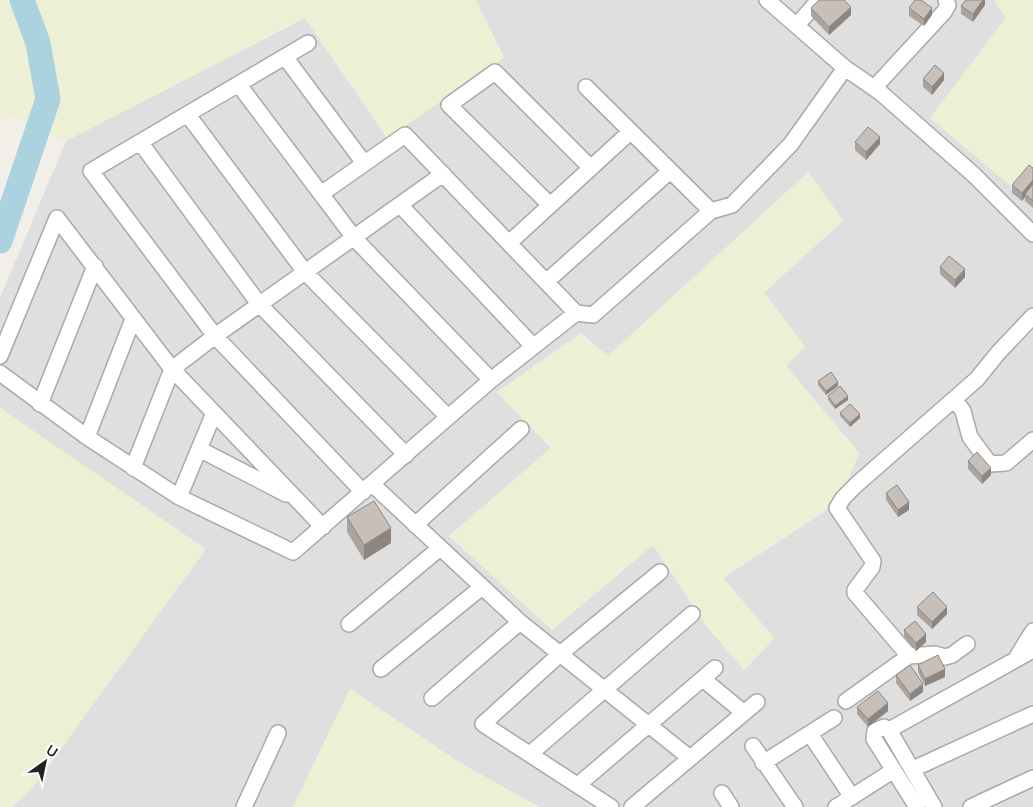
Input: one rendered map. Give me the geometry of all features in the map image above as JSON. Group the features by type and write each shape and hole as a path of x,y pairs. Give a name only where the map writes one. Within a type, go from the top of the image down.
{"street":[{"path":"767,0 845,68 874,88 974,175 1033,234"},
{"path":"797,25 819,0"},
{"path":"874,88 944,12 948,5 946,0"},
{"path":"308,43 91,171 215,336 368,488 415,525 520,622 690,758"},
{"path":"285,57 364,163"},
{"path":"0,373 87,437 179,497 293,552 491,380 533,346 576,314 593,315 711,211 732,204 790,144 845,68"},
{"path":"550,205 449,105 495,72 591,168"},
{"path":"239,85 355,238 491,380"},
{"path":"586,88 711,211"},
{"path":"188,114 306,272 448,417"},
{"path":"509,243 630,132"},
{"path":"320,194 406,135 576,314"},
{"path":"140,142 259,304 406,455"},
{"path":"546,282 670,171"},
{"path":"133,468 172,369 259,304 401,206 443,174"},
{"path":"401,206 533,346"},
{"path":"0,356 57,218 172,369 323,527"},
{"path":"40,404 95,266"},
{"path":"909,656 855,593 855,590 872,567 873,561 837,508 843,498 856,485 977,379 998,353 1033,316"},
{"path":"87,437 133,319"},
{"path":"954,399 963,411 970,438 990,464 1006,463 1033,440"},
{"path":"179,497 214,413"},
{"path":"415,525 521,429"},
{"path":"199,449 299,500"},
{"path":"349,624 440,548"},
{"path":"611,807 483,724 560,654 660,572"},
{"path":"381,669 482,586"},
{"path":"530,754 692,614"},
{"path":"432,698 520,622"},
{"path":"1017,657 1033,631"},
{"path":"846,701 909,656 935,654 945,657 952,655 967,644"},
{"path":"889,730 1017,657 1033,650"},
{"path":"578,785 716,668"},
{"path":"703,679 744,713"},
{"path":"632,807 757,702"},
{"path":"913,769 1033,714"},
{"path":"763,763 834,718"},
{"path":"917,807 874,739 876,731 884,727 889,730 913,769 933,807"},
{"path":"244,807 278,733"},
{"path":"810,734 852,797"},
{"path":"753,746 795,807"},
{"path":"836,807 894,770"},
{"path":"971,807 1033,778"},
{"path":"722,793 731,807"}],"shaded area":[{"path":"476,0 994,0 1006,17 930,118 1033,187 1033,807 539,807 460,763 350,689 293,807 12,807 33,787 205,550 0,408 0,298 66,141 305,18 387,138 504,58","holes":["808,173 843,221 764,292 805,347 786,366 859,453 839,502 723,578 774,638 744,670 705,624 653,545 552,630 449,536 551,448 497,392 608,356"]}],"green space":[{"path":"0,0 476,0 504,58 387,138 305,18 66,141 4,114 0,124"},
{"path":"994,0 1033,0 1033,187 1025,198 930,118 1006,17"},
{"path":"808,172 843,220 764,293 805,347 786,366 859,453 839,502 723,578 774,639 744,670 705,624 653,545 552,630 449,536 551,448 497,392 581,333 608,356"},
{"path":"0,408 206,549 33,787 12,807 0,807"},
{"path":"350,689 460,763 539,807 293,807"}],"building":[{"path":"819,0 844,0 851,7 829,27 811,8"},
{"path":"915,0 921,0 932,8 924,19 909,8"},
{"path":"966,0 983,0 973,14 961,6"},
{"path":"935,65 944,73 932,87 923,79"},
{"path":"868,127 880,137 866,152 855,142"},
{"path":"1029,165 1033,168 1033,180 1022,193 1012,185"},
{"path":"1033,184 1033,201 1025,194"},
{"path":"949,256 965,269 955,280 940,267"},
{"path":"831,372 838,382 826,391 818,381"},
{"path":"840,386 848,396 835,406 828,396"},
{"path":"850,404 860,414 850,423 840,413"},
{"path":"977,452 991,468 982,476 968,461"},
{"path":"897,485 909,502 898,510 886,493"},
{"path":"374,501 391,528 364,545 347,517"},
{"path":"933,592 947,607 932,622 917,607"},
{"path":"915,621 926,634 916,643 904,630"},
{"path":"938,655 945,669 925,679 918,665"},
{"path":"910,665 923,684 910,694 896,675"},
{"path":"878,691 888,703 868,719 857,707"}],"waterway":[{"path":"0,241 48,99 38,43 22,0"}]}
